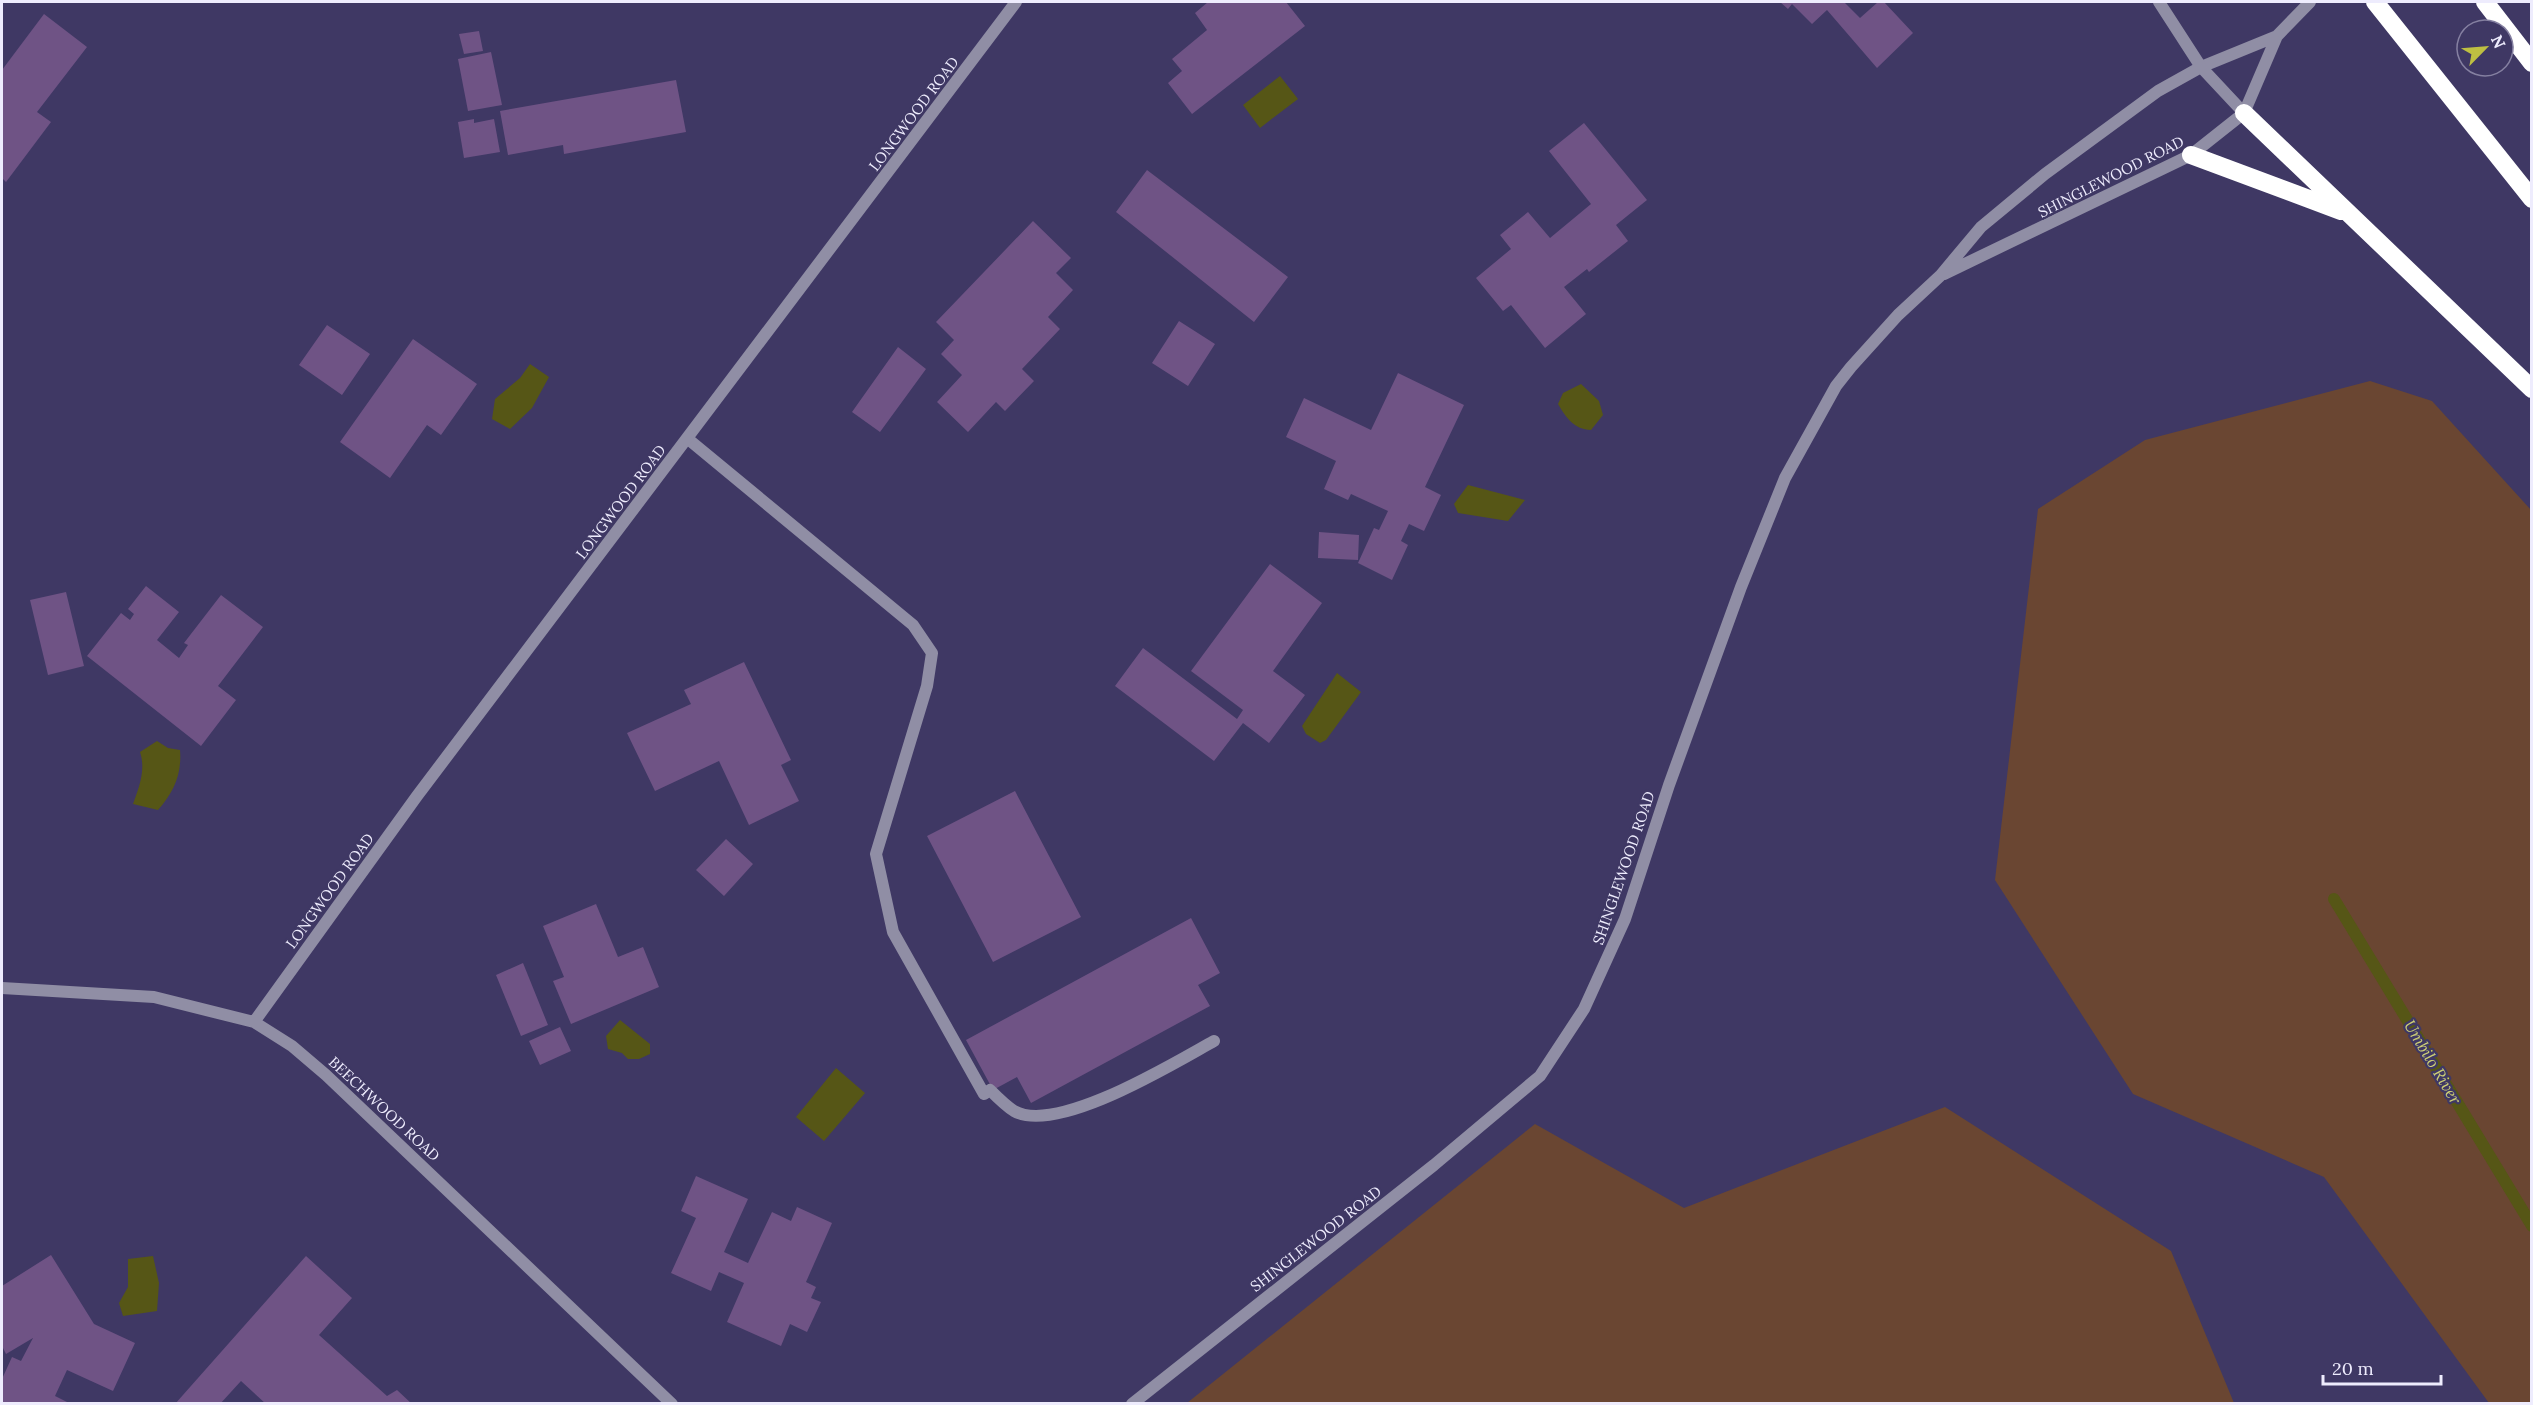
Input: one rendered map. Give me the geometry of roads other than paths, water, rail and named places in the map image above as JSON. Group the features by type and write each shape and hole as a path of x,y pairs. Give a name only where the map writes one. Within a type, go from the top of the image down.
{"highway":[{"path":"2375,2 2532,199"},
{"path":"2484,2 2532,63"},
{"path":"2244,112 2532,389"},
{"path":"2191,155 2349,214"}],"street":[{"name":"LONGWOOD ROAD","path":"254,1022 417,796 1016,2"},
{"path":"2159,2 2201,68 2244,112"},
{"name":"SHINGLEWOOD ROAD","path":"1940,276 2191,155 2244,112 2277,36 2310,2"},
{"name":"SHINGLEWOOD ROAD","path":"1132,1404 1426,1172 1540,1076 1584,1009 1625,919 1669,785 1737,598 1785,478 1841,380 1898,315 1940,276 1981,227 2045,174 2158,91 2201,68 2277,36"},
{"path":"688,439 913,625 932,653 927,686 876,854 892,932 984,1094 990,1090 1016,1112 1050,1117 1131,1087 1214,1041"},
{"name":"BEECHWOOD ROAD","path":"2,988 154,998 254,1022 292,1046 326,1075 672,1404"}],"waterway":[{"name":"Umbilo River","path":"2334,899 2532,1226"}]}
